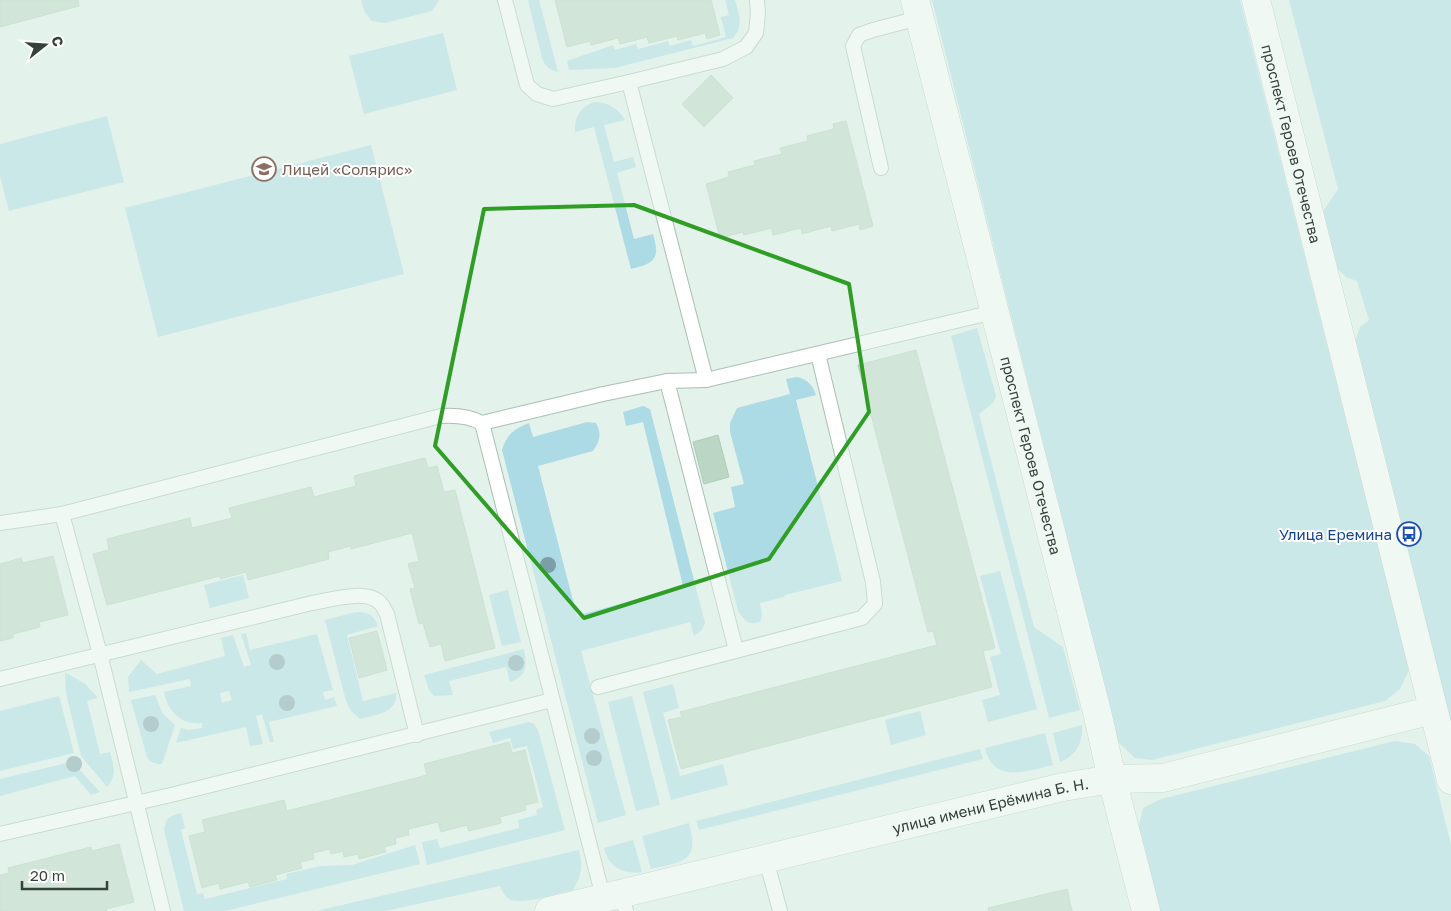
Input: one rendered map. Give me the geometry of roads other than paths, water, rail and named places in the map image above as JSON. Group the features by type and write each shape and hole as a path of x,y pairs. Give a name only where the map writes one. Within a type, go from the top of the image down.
{"street":[{"name":"проспект Героев Отечества","path":"1256,0 1451,780"},
{"name":"проспект Героев Отечества","path":"917,9 1146,911"},
{"name":"улица имени Ерёмина Б. Н.","path":"549,911 617,900 766,859 1063,787 1112,779 1163,778 1433,710"}],"lane":[{"path":"505,0 527,85 537,94 553,99 723,59 746,47 756,33 757,0"},
{"path":"881,168 853,46 859,35 917,9"},
{"path":"629,82 706,380"},
{"path":"0,523 62,514 441,416 457,415 473,418 482,423 667,381 706,380 994,312"},
{"path":"598,686 862,618 875,604 873,582 818,354"},
{"path":"667,381 736,650"},
{"path":"482,423 552,700 617,900"},
{"path":"62,514 100,654 162,911"},
{"path":"0,680 312,603 355,595 369,597 381,603 387,614 417,735"},
{"path":"0,834 417,735 552,700"},
{"path":"766,859 780,911"}],"place":[{"name":"Лицей «Солярис»","path":"264,169"},
{"name":"Улица Еремина","path":"1409,534"}]}
